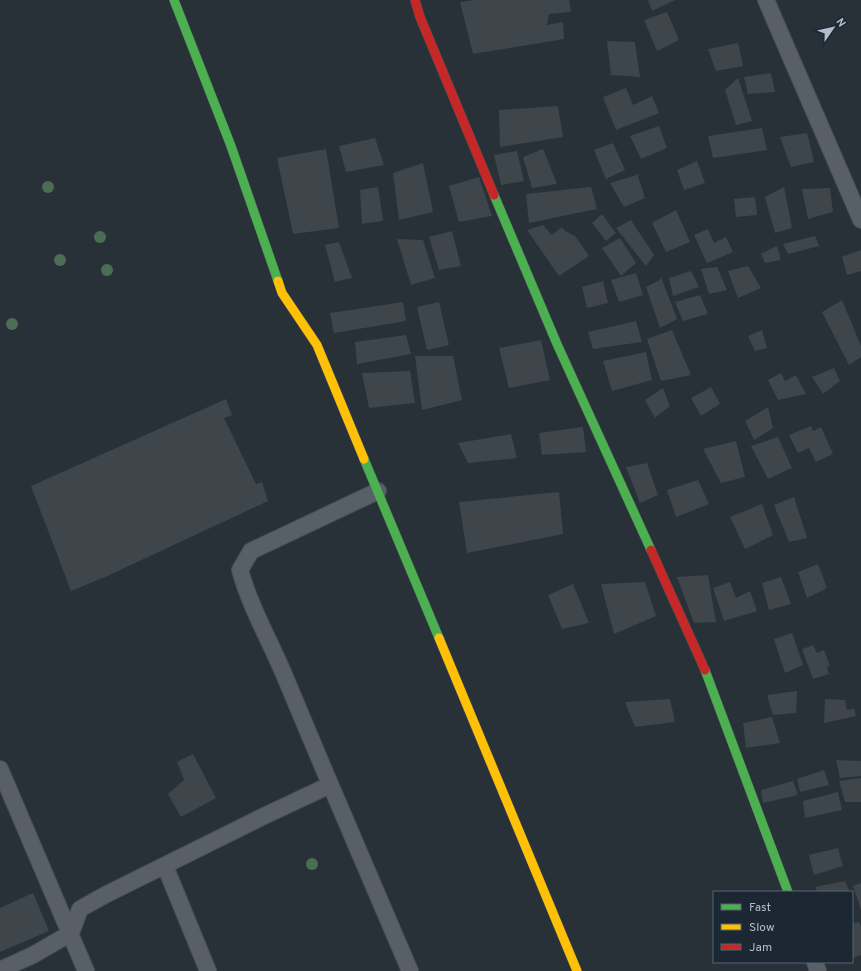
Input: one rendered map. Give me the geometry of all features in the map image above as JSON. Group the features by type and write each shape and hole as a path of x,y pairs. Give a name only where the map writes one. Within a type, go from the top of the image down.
{"street":[{"path":"174,0 231,146 282,293 317,345 577,971"},
{"path":"415,0 420,17 557,344 704,667 788,891"},
{"path":"766,0 861,220"},
{"path":"378,491 251,551 240,570 246,593 284,673 330,785 410,971"},
{"path":"0,769 86,971"},
{"path":"0,970 33,955 71,933 80,909 105,895 264,816 330,785"},
{"path":"165,866 208,971"}],"building":[{"path":"475,0 569,0 571,12 549,14 547,25 563,22 564,39 473,54 460,2"},
{"path":"648,0 675,0 652,11"},
{"path":"667,12 679,40 657,51 644,20"},
{"path":"607,41 635,42 640,77 611,75"},
{"path":"738,43 743,66 716,71 708,49"},
{"path":"771,73 775,92 748,94 744,77"},
{"path":"738,78 752,121 736,125 725,90"},
{"path":"626,88 633,105 652,96 659,113 616,130 603,97"},
{"path":"558,106 563,137 500,147 499,110"},
{"path":"659,126 667,148 641,159 630,136"},
{"path":"762,128 767,150 713,158 708,136"},
{"path":"807,133 814,162 791,167 780,137"},
{"path":"375,138 384,165 346,172 339,146"},
{"path":"613,143 625,170 606,179 594,150"},
{"path":"326,149 339,228 293,234 277,158"},
{"path":"543,149 557,184 532,188 523,157"},
{"path":"517,151 524,181 501,185 494,155"},
{"path":"697,161 705,183 684,190 677,170"},
{"path":"423,163 433,212 399,220 393,173"},
{"path":"640,174 638,176 645,198 624,207 610,183"},
{"path":"479,177 492,216 459,222 449,186"},
{"path":"378,187 383,221 362,224 360,190"},
{"path":"591,187 597,209 529,223 526,194"},
{"path":"784,187 792,228 775,233 765,197"},
{"path":"830,188 833,212 808,219 802,189"},
{"path":"755,197 757,215 736,217 734,199"},
{"path":"676,210 690,242 666,252 652,223"},
{"path":"602,214 616,233 606,241 592,223"},
{"path":"631,220 654,255 646,266 616,228"},
{"path":"543,225 552,235 562,227 565,231 575,236 589,256 559,276 527,230"},
{"path":"708,229 714,243 726,237 733,252 707,263 694,235"},
{"path":"452,231 461,266 439,270 429,237"},
{"path":"815,236 819,246 788,254 783,244"},
{"path":"620,238 636,263 621,276 602,248"},
{"path":"397,239 423,240 435,278 411,285"},
{"path":"339,242 352,278 335,282 325,245"},
{"path":"777,246 781,260 765,263 761,254"},
{"path":"861,250 861,271 847,275 842,257"},
{"path":"748,266 761,288 738,298 728,271"},
{"path":"717,267 727,290 709,294 701,269"},
{"path":"691,271 699,287 673,296 669,278"},
{"path":"636,273 643,295 619,302 611,280"},
{"path":"661,277 677,319 660,328 646,287 660,280"},
{"path":"603,281 608,303 587,308 582,287"},
{"path":"700,295 708,314 683,321 675,302"},
{"path":"842,300 861,346 861,357 849,365 822,312"},
{"path":"403,302 406,321 334,333 330,313"},
{"path":"439,302 449,345 427,350 417,307"},
{"path":"636,321 642,342 593,349 588,332"},
{"path":"672,330 691,375 661,381 647,339"},
{"path":"762,330 767,348 755,351 748,336"},
{"path":"406,335 411,354 357,364 355,342"},
{"path":"541,340 550,380 509,388 499,348"},
{"path":"646,352 652,380 612,391 603,361"},
{"path":"415,356 453,356 462,400 422,410"},
{"path":"834,368 840,381 823,394 812,377"},
{"path":"410,371 415,403 369,408 362,373"},
{"path":"781,373 785,381 796,375 806,394 778,400 768,380"},
{"path":"711,387 720,404 701,416 691,398"},
{"path":"663,388 670,406 655,418 645,400"},
{"path":"226,399 232,415 224,418 256,484 262,482 268,501 105,577 71,591 31,486"},
{"path":"768,407 773,428 754,440 745,421"},
{"path":"811,426 813,431 821,427 833,454 816,462 809,448 798,453 789,435"},
{"path":"583,427 586,452 542,455 539,433"},
{"path":"511,434 517,458 468,463 458,443"},
{"path":"778,437 792,468 768,479 751,446"},
{"path":"736,441 745,477 721,483 703,449"},
{"path":"647,463 658,495 640,503 626,467"},
{"path":"698,480 709,504 676,517 667,490"},
{"path":"559,492 563,534 467,553 459,502"},
{"path":"794,497 807,538 789,542 774,505"},
{"path":"762,504 773,535 745,549 730,517"},
{"path":"818,564 827,588 807,598 798,572"},
{"path":"708,575 716,622 694,623 677,577"},
{"path":"781,577 791,604 769,610 762,583"},
{"path":"645,582 656,616 614,634 601,584"},
{"path":"730,582 736,598 750,591 757,611 724,621 713,588"},
{"path":"573,584 589,623 562,629 548,595"},
{"path":"792,633 803,665 785,673 774,639"},
{"path":"813,645 817,653 824,650 830,666 827,667 829,674 813,679 802,649"},
{"path":"797,691 796,713 773,715 767,695"},
{"path":"670,699 675,722 635,727 625,702"},
{"path":"825,699 845,700 847,710 854,709 856,716 824,723"},
{"path":"772,717 780,743 746,748 743,723"},
{"path":"193,754 216,798 181,817 168,794 184,780 177,762"},
{"path":"836,760 861,761 861,776 840,778"},
{"path":"824,770 829,785 800,792 797,779"},
{"path":"861,778 861,802 845,802 839,781"},
{"path":"793,781 798,795 763,803 761,790"},
{"path":"838,792 842,810 805,818 803,801"},
{"path":"838,848 843,866 814,875 809,855"},
{"path":"845,881 850,891 817,891 815,887"},
{"path":"861,883 861,910 853,886"},
{"path":"33,893 49,931 0,952 0,908"},
{"path":"859,922 861,927 861,955 853,958 853,924"}],"traffic: fast":[{"path":"174,0 231,146 278,281"},
{"path":"494,195 557,344 651,550"},
{"path":"364,459 439,638"},
{"path":"705,670 788,891"}],"traffic: slow":[{"path":"278,281 282,293 317,345 364,459"},
{"path":"439,638 577,971"}],"traffic: jam":[{"path":"415,0 420,17 494,195"},
{"path":"651,550 705,670"}]}
